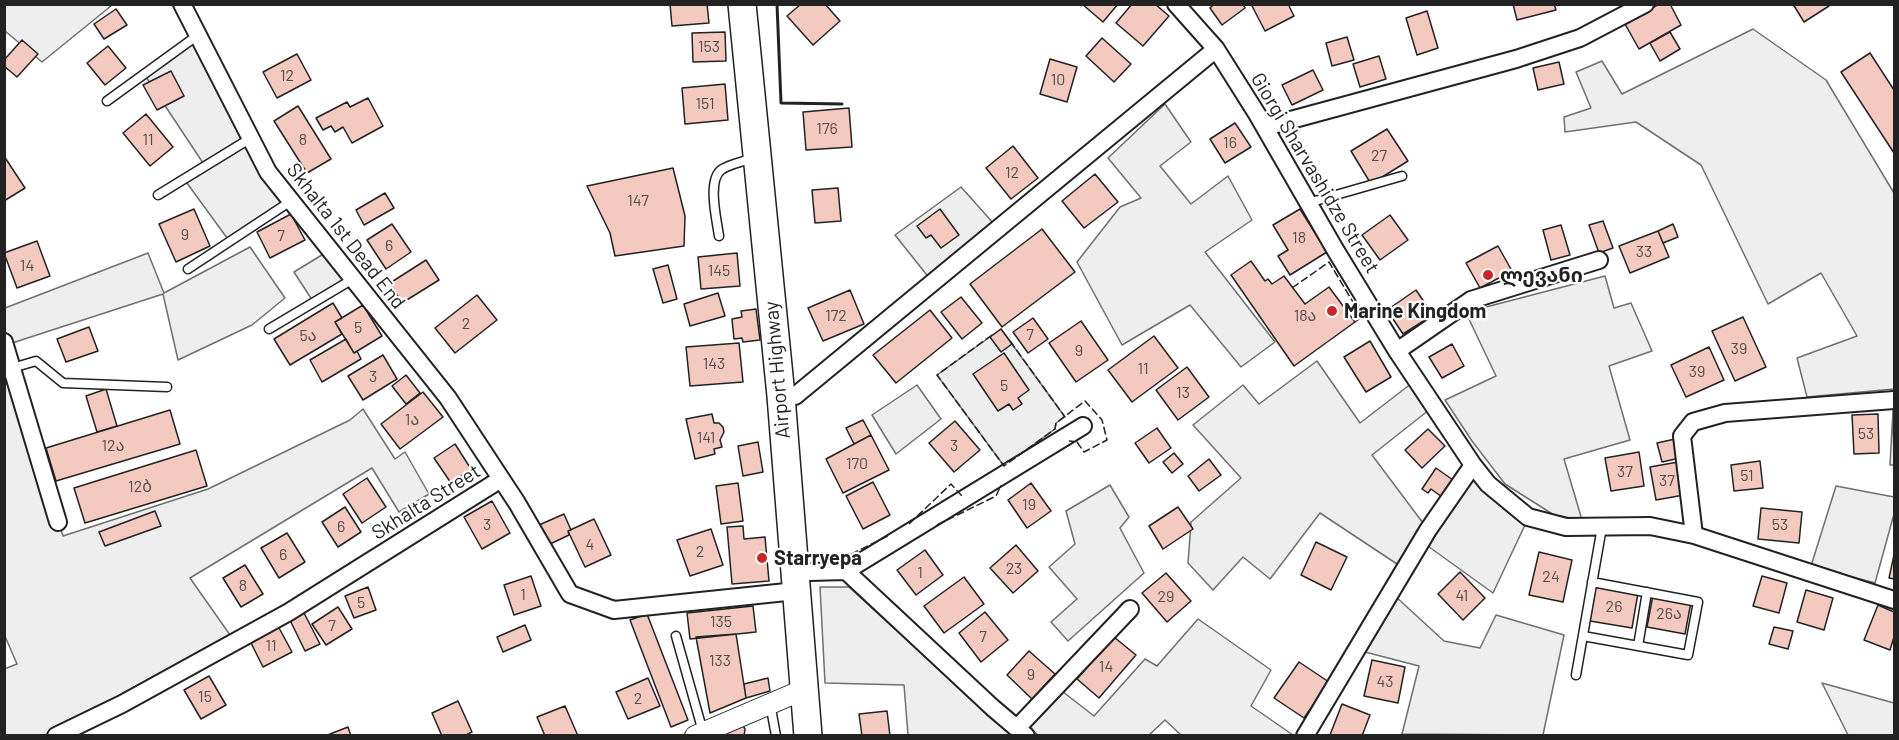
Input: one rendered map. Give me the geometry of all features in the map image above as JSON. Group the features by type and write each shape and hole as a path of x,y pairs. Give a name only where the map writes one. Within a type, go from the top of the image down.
{"highway":[{"name":"Airport Highway","path":"742,4 781,396 824,735"},
{"name":"Airport Highway","path":"758,4 795,396 808,735"}],"street":[{"name":"Skhalta 1st Dead End","path":"182,4 268,172 448,398 501,479"},
{"name":"Giorgi Sharvashidze Street","path":"1176,4 1216,49 1265,127 1397,351 1488,484 1528,517 1566,527 1650,526 1694,535 1894,600"},
{"path":"1265,127 1516,58 1580,38 1645,4"},
{"path":"795,396 1216,49"},
{"path":"1397,351 1471,300 1599,260"},
{"path":"5,344 58,522"},
{"path":"1694,535 1682,436 1693,422 1725,413 1894,400"},
{"path":"1083,426 846,571 1021,732 1130,609"},
{"path":"1305,735 1428,530 1473,465"},
{"name":"Skhalta Street","path":"56,735 122,704 289,612 501,479 570,594 614,610 803,582 846,571"},
{"path":"699,734 805,689"}],"lane":[{"path":"107,101 198,35"},
{"path":"158,195 251,138"},
{"path":"719,236 713,189 715,175 723,169 756,157"},
{"path":"1308,203 1402,176"},
{"path":"188,269 291,201"},
{"path":"269,329 353,279"},
{"path":"12,368 36,361 63,383 167,387"},
{"path":"1576,675 1602,527"},
{"path":"1583,636 1688,655 1698,602 1592,582"},
{"path":"1638,646 1647,592"},
{"path":"676,636 699,734"},
{"path":"770,703 776,735"}],"shaded area":[{"path":"109,4 111,6 42,62 5,31 4,5"},
{"path":"1753,29 1826,80 1894,193 1894,389 1807,397 1797,358 1857,336 1821,273 1768,304 1701,165 1636,122 1565,132 1564,117 1591,108 1576,72 1602,61 1622,94"},
{"path":"198,35 291,201 230,242 184,179 205,166 144,74"},
{"path":"1165,104 1191,142 1160,166 1191,204 1228,176 1252,220 1205,252 1275,342 1241,367 1190,305 1122,345 1077,262 1120,207 1141,198 1108,158"},
{"path":"961,187 995,225 930,279 895,235"},
{"path":"250,247 285,298 252,325 178,360 163,294 6,345 63,536 208,489 350,420 363,409 395,459 405,452 429,494 399,512 372,468 190,578 235,642 56,735 5,735 4,669 17,664 4,634 5,308 148,253 164,293"},
{"path":"330,250 353,279 314,303 294,272"},
{"path":"1605,276 1614,308 1631,303 1652,351 1609,366 1630,440 1564,459 1582,520 1554,515 1505,484 1472,441 1445,400 1496,376 1467,315 1486,307"},
{"path":"1001,329 1065,417 1056,423 1055,429 1004,466 937,375"},
{"path":"1317,361 1360,423 1412,383 1429,410 1372,455 1426,527 1400,566 1320,513 1270,579 1243,557 1213,590 1188,563 1191,522 1241,478 1193,425 1243,385 1259,404"},
{"path":"917,385 941,419 896,454 872,415"},
{"path":"1893,410 1894,465 1890,465"},
{"path":"1478,478 1525,525 1493,593 1425,544 1466,479"},
{"path":"1110,485 1129,517 1120,528 1144,573 1068,641 1051,622 1077,599 1049,567 1075,544 1066,511"},
{"path":"1836,486 1894,497 1894,514 1875,583 1811,566"},
{"path":"820,587 849,587 895,629 904,625 1026,735 908,735 904,685 825,683"},
{"path":"1395,596 1444,641 1480,648 1496,615 1564,635 1543,735 1402,734 1419,666 1361,651"},
{"path":"1198,619 1271,670 1251,706 1293,735 1181,735 1165,720 1149,735 1039,736 1026,724 1058,688 1094,716 1145,659 1157,666"},
{"path":"1822,683 1894,703 1894,735 1848,735"}],"building":[{"path":"670,4 707,4 709,23 672,26"},
{"path":"801,4 825,4 840,21 813,45 787,16"},
{"path":"1082,4 1118,4 1103,22"},
{"path":"1132,4 1155,4 1169,16 1143,46 1116,23"},
{"path":"1214,4 1243,4 1245,8 1222,25 1210,8"},
{"path":"1251,4 1288,4 1294,16 1265,31"},
{"path":"1513,4 1554,4 1556,10 1517,20"},
{"path":"1659,4 1670,4 1681,25 1639,49 1625,24"},
{"path":"1793,4 1828,4 1829,6 1804,22"},
{"path":"116,9 127,25 104,39 94,24"},
{"path":"1427,11 1438,48 1417,55 1406,18"},
{"path":"725,32 726,61 693,62 692,33"},
{"path":"1670,32 1680,49 1660,61 1650,43"},
{"path":"1347,37 1354,60 1332,66 1326,43"},
{"path":"1102,38 1131,64 1114,82 1086,56"},
{"path":"22,40 38,54 17,77 4,66 4,60"},
{"path":"108,46 126,68 105,85 87,63"},
{"path":"1870,53 1894,90 1894,153 1841,72"},
{"path":"297,54 311,80 277,98 263,72"},
{"path":"1379,56 1386,79 1360,87 1353,64"},
{"path":"1050,59 1077,67 1067,102 1040,94"},
{"path":"1559,62 1564,84 1538,90 1533,68"},
{"path":"1313,70 1323,90 1292,105 1282,85"},
{"path":"171,71 184,96 157,110 143,85"},
{"path":"725,84 728,120 685,124 682,88"},
{"path":"368,98 383,126 352,143 343,127 335,132 331,126 323,130 316,118 347,102 350,107"},
{"path":"298,106 331,159 307,173 274,121"},
{"path":"849,108 852,147 806,150 803,112"},
{"path":"146,114 173,147 150,166 123,133"},
{"path":"1235,123 1251,147 1225,163 1210,139"},
{"path":"1387,129 1408,161 1371,184 1351,151"},
{"path":"1013,146 1038,178 1011,199 986,168"},
{"path":"4,156 25,188 4,201"},
{"path":"673,168 685,216 684,246 615,256 610,233 587,186"},
{"path":"1095,174 1118,202 1084,228 1062,201"},
{"path":"838,188 841,221 815,223 812,190"},
{"path":"385,193 394,208 364,225 356,210"},
{"path":"194,209 210,246 176,262 159,224"},
{"path":"940,209 959,235 941,248 931,235 926,238 917,226"},
{"path":"1300,209 1327,252 1290,275 1278,256 1288,250 1273,225"},
{"path":"291,214 305,240 270,258 257,232"},
{"path":"1390,215 1408,240 1380,260 1362,235"},
{"path":"1603,221 1613,248 1599,253 1589,225"},
{"path":"392,224 411,252 386,269 367,240"},
{"path":"1673,224 1678,237 1663,243 1658,231"},
{"path":"1561,225 1570,255 1551,260 1543,230"},
{"path":"1042,229 1075,272 1002,327 970,284"},
{"path":"1658,231 1669,257 1630,273 1619,246"},
{"path":"37,241 50,276 17,288 4,253"},
{"path":"1498,246 1512,271 1480,288 1466,263"},
{"path":"737,253 740,286 701,289 698,257"},
{"path":"426,260 439,280 402,303 390,283"},
{"path":"1251,261 1265,281 1268,279 1272,284 1284,276 1305,304 1329,287 1355,322 1294,366 1231,275"},
{"path":"668,265 677,299 663,303 653,269"},
{"path":"850,290 864,324 823,341 808,308"},
{"path":"1416,290 1433,315 1403,334 1387,310"},
{"path":"718,293 725,316 690,326 684,304"},
{"path":"477,295 497,320 455,353 435,328"},
{"path":"961,297 982,323 962,339 941,312"},
{"path":"333,303 342,318 335,322 342,334 290,365 274,339"},
{"path":"363,305 382,336 354,353 335,322"},
{"path":"756,309 760,340 743,342 742,338 734,339 732,319 742,317 741,311"},
{"path":"930,310 952,338 896,383 873,355"},
{"path":"1743,317 1766,367 1735,381 1712,331"},
{"path":"1033,318 1048,339 1028,353 1013,332"},
{"path":"1081,321 1108,360 1076,382 1049,343"},
{"path":"89,327 98,351 66,362 57,339"},
{"path":"1001,329 1012,344 1001,352 990,337"},
{"path":"1154,336 1178,368 1132,402 1108,370"},
{"path":"346,339 354,353 357,351 361,359 322,382 310,360"},
{"path":"1370,341 1391,377 1366,392 1344,357"},
{"path":"739,343 743,382 690,386 686,347"},
{"path":"1452,344 1464,366 1442,378 1429,357"},
{"path":"1709,347 1724,380 1686,397 1671,365"},
{"path":"1004,353 1029,390 1018,398 1022,404 1013,410 1009,404 998,411 973,374"},
{"path":"383,355 397,379 363,400 348,376"},
{"path":"1187,367 1209,397 1178,420 1156,390"},
{"path":"406,375 420,393 406,404 392,386"},
{"path":"106,389 117,426 97,432 86,396"},
{"path":"423,392 443,417 400,449 381,424"},
{"path":"170,410 180,444 56,481 46,448"},
{"path":"712,414 714,423 719,423 723,427 724,432 720,440 722,447 714,449 715,454 695,459 686,419"},
{"path":"1878,414 1879,453 1854,454 1852,415"},
{"path":"863,420 871,435 854,444 846,428"},
{"path":"955,421 980,450 954,472 929,443"},
{"path":"1157,428 1171,448 1149,463 1135,443"},
{"path":"1428,429 1445,446 1422,468 1405,450"},
{"path":"871,435 889,470 843,493 826,459"},
{"path":"1675,439 1680,458 1662,462 1657,443"},
{"path":"758,442 763,472 743,476 738,446"},
{"path":"455,444 471,469 451,483 434,458"},
{"path":"196,450 207,486 85,523 74,488"},
{"path":"1639,452 1644,486 1611,491 1605,458"},
{"path":"1174,453 1183,464 1172,473 1163,462"},
{"path":"1209,459 1221,475 1199,491 1188,476"},
{"path":"1760,461 1763,488 1734,491 1731,465"},
{"path":"1678,462 1684,495 1656,500 1650,467"},
{"path":"1436,468 1453,480 1442,497 1431,489 1428,493 1422,489"},
{"path":"367,478 386,507 362,523 343,494"},
{"path":"873,482 890,515 863,529 846,496"},
{"path":"738,483 743,521 721,524 716,486"},
{"path":"1031,483 1051,511 1027,528 1008,500"},
{"path":"492,501 510,533 482,549 464,517"},
{"path":"345,507 361,532 338,547 322,522"},
{"path":"1178,507 1193,529 1163,549 1149,526"},
{"path":"1761,508 1802,512 1799,543 1758,539"},
{"path":"155,511 161,526 105,546 99,532"},
{"path":"564,514 571,530 568,531 569,535 548,545 539,525"},
{"path":"594,519 611,555 585,567 568,531"},
{"path":"743,526 744,539 765,537 769,581 732,584 727,527"},
{"path":"711,529 723,565 690,576 677,540"},
{"path":"287,533 305,562 279,578 261,548"},
{"path":"1316,542 1347,557 1331,590 1301,575"},
{"path":"1016,545 1038,571 1013,593 990,568"},
{"path":"925,550 943,575 916,595 897,570"},
{"path":"1539,552 1572,560 1563,602 1529,595"},
{"path":"1894,555 1894,579 1889,578"},
{"path":"245,565 263,594 241,607 223,578"},
{"path":"1460,572 1485,598 1463,620 1438,594"},
{"path":"1166,573 1191,601 1167,622 1142,593"},
{"path":"531,576 541,606 514,615 504,585"},
{"path":"1762,576 1787,583 1779,613 1753,606"},
{"path":"964,577 984,604 944,633 924,606"},
{"path":"1596,585 1638,593 1632,628 1590,621"},
{"path":"368,587 376,610 354,618 345,596"},
{"path":"1806,590 1833,598 1824,630 1797,622"},
{"path":"1653,595 1691,602 1685,634 1647,627"},
{"path":"1878,605 1894,612 1894,637 1890,650 1864,640"},
{"path":"753,606 756,632 690,639 687,613"},
{"path":"338,607 352,629 326,645 312,624"},
{"path":"302,609 320,644 305,651 288,616"},
{"path":"985,612 1008,640 981,662 959,633"},
{"path":"647,614 688,720 671,727 630,620"},
{"path":"525,625 531,640 503,652 497,637"},
{"path":"278,626 292,652 263,667 250,641"},
{"path":"1774,627 1793,631 1788,649 1769,644"},
{"path":"736,634 746,698 710,713 696,637"},
{"path":"1114,637 1136,655 1099,698 1077,679"},
{"path":"1029,651 1055,674 1032,699 1007,675"},
{"path":"1372,660 1405,667 1398,703 1364,696"},
{"path":"1299,662 1329,682 1304,718 1274,698"},
{"path":"209,676 226,705 201,719 184,690"},
{"path":"648,678 660,706 628,719 616,692"},
{"path":"768,678 770,691 746,698 744,684"},
{"path":"458,701 472,732 464,736 442,736 432,713"},
{"path":"1342,704 1370,715 1362,736 1330,735"},
{"path":"565,706 578,736 545,736 537,717"},
{"path":"887,711 890,736 862,736 859,714"},
{"path":"742,724 745,729 744,736 720,736"},
{"path":"348,727 351,736 325,736"}],"fence":[{"path":"1292,288 1329,262 1362,317 1355,322"},
{"path":"992,335 937,375 1004,466 1055,429 1056,423 1085,401 1102,420 1107,440 1084,452 1077,442 1069,441"},
{"path":"1010,341 1065,417"},
{"path":"909,524 951,484 962,496"},
{"path":"937,525 996,496 1001,485"},
{"path":"841,559 888,536"}],"wall":[{"path":"777,4 781,103 842,104"}],"place":[{"name":"ლევანი","path":"1488,275"},
{"name":"Marine Kingdom","path":"1332,311"},
{"name":"Starryepa","path":"762,558"}]}
